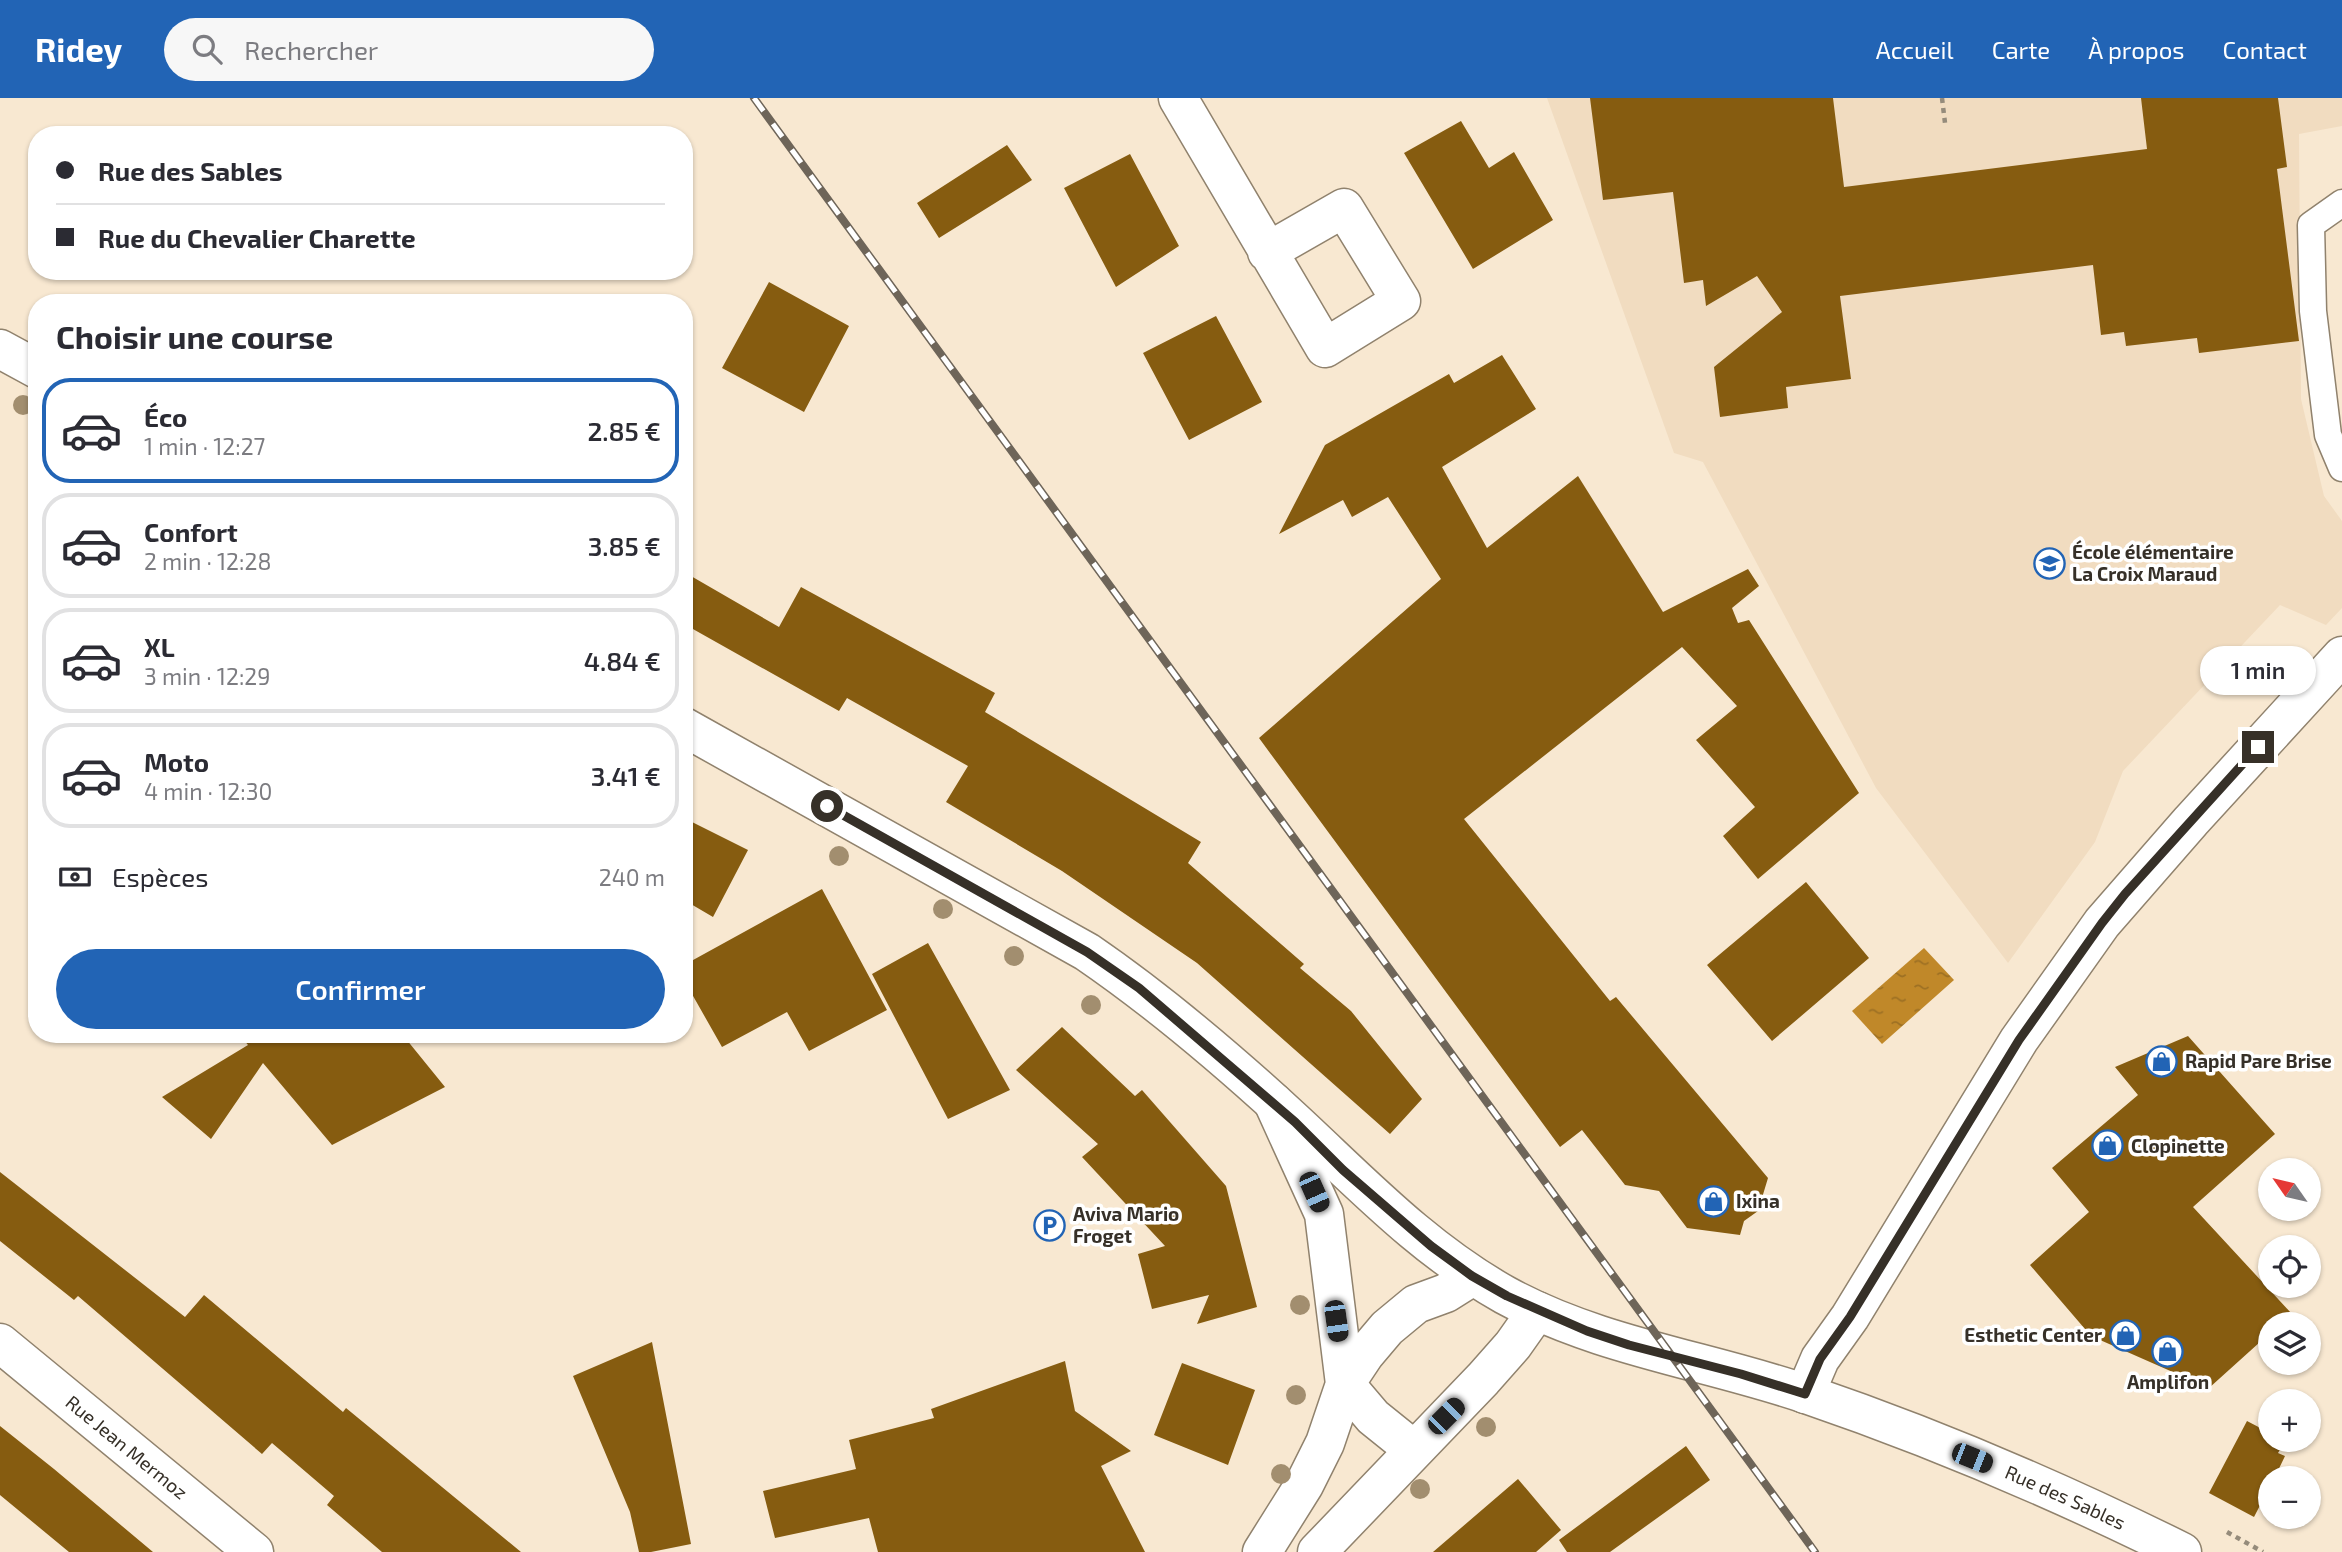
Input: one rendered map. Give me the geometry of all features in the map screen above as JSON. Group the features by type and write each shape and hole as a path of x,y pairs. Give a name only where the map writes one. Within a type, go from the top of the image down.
{"street":[{"path":"1178,98 1267,252"},
{"path":"0,349 28,364"},
{"path":"1805,1394 1820,1359 1850,1317 2019,1040 2102,923 2125,894 2342,656"},
{"name":"Rue des Sables","path":"693,732 1087,952 1139,988 1273,1102 1343,1170 1421,1238 1472,1276 1537,1311 1629,1345 1741,1374 1900,1428 2048,1489 2182,1552"},
{"path":"1273,1102 1324,1214 1345,1384 1373,1417 1414,1450"},
{"path":"1262,1552 1304,1485 1325,1443 1345,1384 1365,1354 1387,1328 1416,1304 1446,1293 1472,1276"},
{"path":"1317,1552 1513,1345 1537,1311"},
{"name":"Rue Jean Mermoz","path":"0,1343 254,1552"}],"lane":[{"path":"2342,203 2311,225 2313,311 2328,435 2342,468"}],"path":[{"path":"1942,98 1945,122"}],"shaded area":[{"name":"École élémentaire La Croix Maraud","path":"1547,98 2342,98 2342,126 2299,134 2301,399 2324,496 2342,521 2342,608 2326,625 2280,605 2123,771 2095,842 2008,963 1876,788 1703,462 1674,453"}],"water":[{"path":"1924,948 1954,980 1882,1044 1852,1011"}],"building":[{"path":"1590,98 1833,98 1844,187 2147,149 2141,98 2278,98 2287,167 2277,169 2299,341 2199,353 2197,338 2126,346 2124,332 2101,335 2093,265 1840,296 1851,379 1786,387 1788,408 1720,417 1714,367 1782,312 1757,276 1706,306 1703,280 1684,283 1673,192 1603,200"},
{"path":"1461,121 1489,168 1514,152 1553,220 1473,269 1404,153"},
{"path":"1007,145 1032,180 939,238 917,203"},
{"path":"1130,154 1179,246 1116,287 1064,188"},
{"path":"769,282 849,326 804,412 722,368"},
{"path":"1216,316 1262,402 1189,440 1143,353"},
{"path":"1502,355 1536,409 1442,467 1487,548 1578,476 1663,612 1748,569 1759,586 1732,608 1738,623 1749,620 1859,793 1758,879 1723,836 1755,807 1696,740 1737,706 1682,647 1464,819 1610,1001 1616,997 1768,1178 1758,1211 1744,1221 1740,1235 1687,1228 1659,1191 1625,1185 1582,1130 1560,1147 1259,738 1441,579 1388,497 1352,517 1343,500 1279,534 1325,445 1449,374 1454,383"},
{"path":"693,577 779,627 801,587 995,693 985,712 1201,842 1188,863 1304,964 1300,968 1351,1011 1422,1099 1390,1134 1197,963 1062,871 946,802 968,766 847,698 839,711 693,629"},
{"path":"693,822 748,850 713,917 693,905"},
{"path":"1806,882 1869,958 1772,1041 1707,965"},
{"path":"822,889 887,1010 809,1051 787,1012 722,1047 693,996 693,960"},
{"path":"928,943 1010,1090 948,1119 872,974"},
{"path":"1062,1027 1135,1096 1142,1090 1226,1186 1257,1307 1197,1324 1209,1295 1152,1309 1138,1254 1165,1246 1082,1157 1098,1144 1016,1070"},
{"path":"2188,1036 2275,1134 2193,1207 2258,1277 2258,1298 2277,1298 2290,1312 2258,1312 2258,1344 2209,1388 2091,1336 2030,1265 2089,1212 2052,1168 2138,1095 2115,1067"},
{"path":"246,1043 409,1043 445,1087 332,1145 263,1063 211,1139 162,1097 248,1045"},
{"path":"0,1172 185,1317 204,1295 343,1412 346,1408 521,1552 382,1552 327,1505 334,1496 272,1443 262,1454 78,1296 74,1300 0,1241"},
{"path":"652,1342 691,1544 639,1552 630,1512 573,1376"},
{"path":"1065,1361 1075,1411 1131,1451 1101,1466 1145,1552 878,1552 869,1518 775,1538 763,1491 856,1469 849,1440 934,1418 931,1409"},
{"path":"1182,1363 1255,1390 1228,1465 1154,1435"},
{"path":"2247,1421 2258,1427 2258,1452 2279,1452 2285,1456 2280,1466 2258,1466 2258,1509 2254,1517 2209,1493"},
{"path":"0,1426 153,1552 69,1552 0,1495"},
{"path":"1686,1446 1710,1480 1610,1552 1567,1552 1559,1540"},
{"path":"1518,1479 1561,1530 1536,1552 1433,1552"}],"railway":[{"path":"754,98 1815,1552"}],"place":[{"name":"École élémentaire La Croix Maraud","path":"2049,563"},
{"name":"Rapid Pare Brise","path":"2162,1061"},
{"name":"Clopinette","path":"2108,1146"},
{"name":"Ixina","path":"1713,1201"},
{"name":"Aviva Mario Froget","path":"1050,1225"},
{"name":"Esthetic Center","path":"2125,1335"},
{"name":"Amplifon","path":"2168,1351"}],"route":[{"path":"827,806 1087,952 1139,988 1295,1122 1343,1170 1431,1246 1472,1276 1537,1311 1587,1331 1805,1394 1820,1359 1850,1317 2019,1040 2125,894 2258,747"}]}
